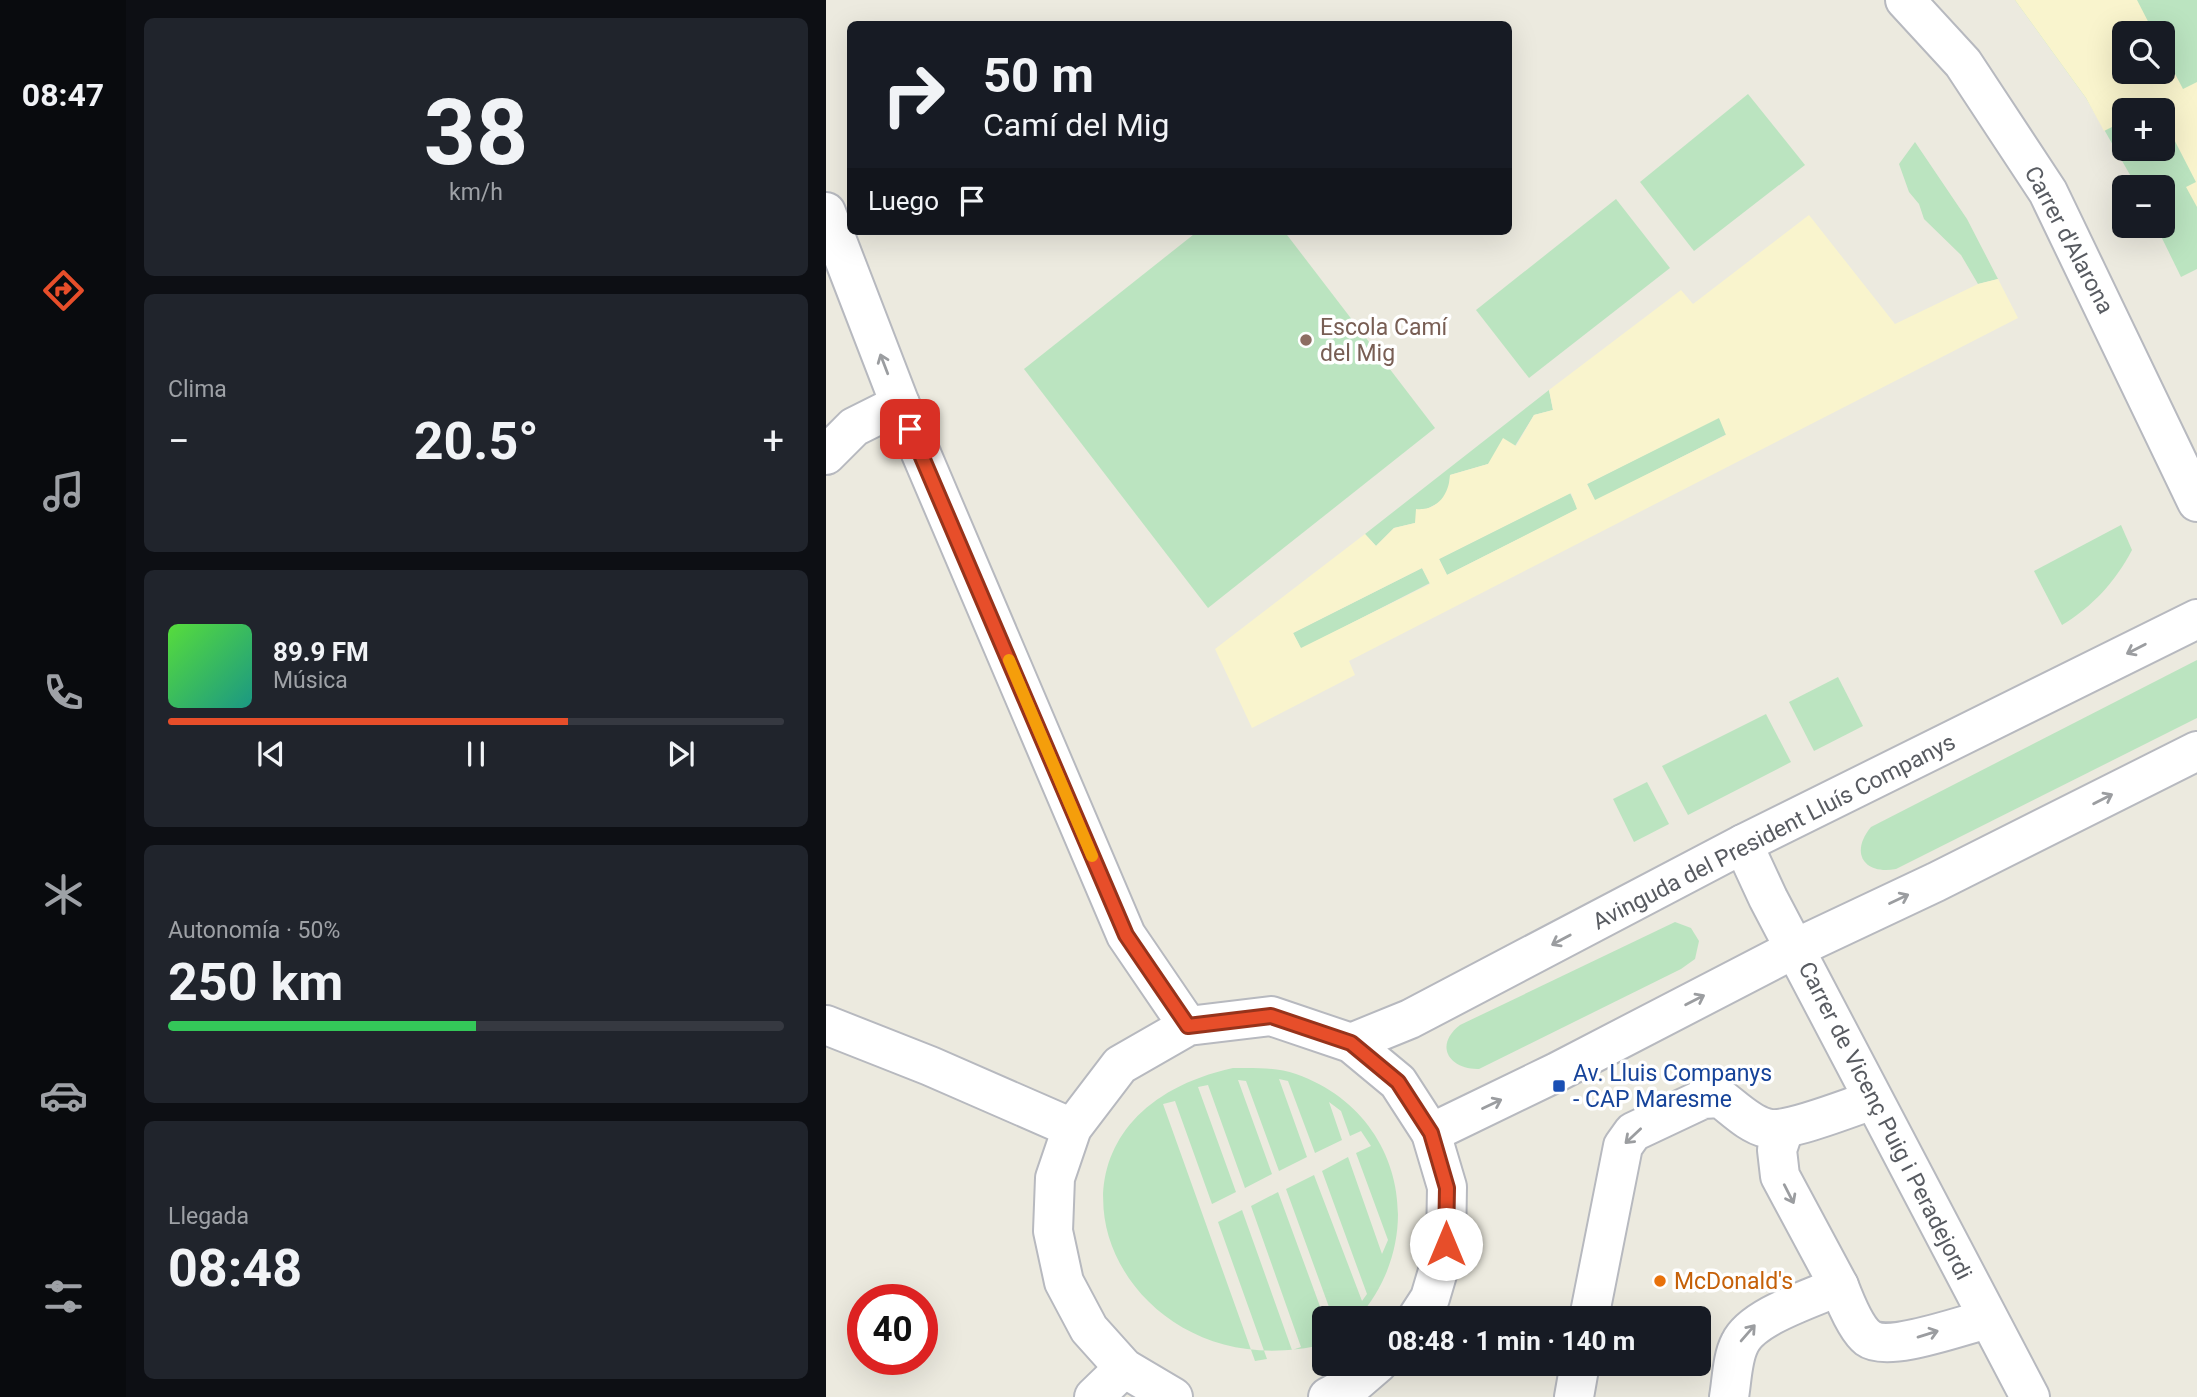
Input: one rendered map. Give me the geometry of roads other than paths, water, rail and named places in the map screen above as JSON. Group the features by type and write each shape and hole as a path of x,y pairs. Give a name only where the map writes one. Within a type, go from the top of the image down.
{"street":[{"name":"Carrer d'Alarona","path":"1905,0 1963,64 2048,192 2197,502"},
{"path":"826,212 900,404 1126,935 1188,1026"},
{"path":"826,456 853,426 900,404"},
{"name":"Avinguda del President Lluís Companys","path":"1351,1043 1410,1019 1744,844 2197,619"},
{"path":"1431,1133 1791,937 1936,882 2197,751"},
{"name":"Carrer de Vicenç Puig i Peradejordi","path":"1744,844 1768,898 1791,937 1873,1100 2030,1397"},
{"path":"1173,1397 1125,1368 1089,1329 1064,1282 1055,1244 1055,1178 1072,1128 1120,1065 1188,1026 1271,1016 1351,1043 1398,1082 1431,1133 1447,1188 1446,1244 1430,1298 1425,1306"},
{"path":"826,1025 920,1061 1072,1128"},
{"path":"1591,1306 1623,1146 1633,1132 1703,1099 1720,1098 1753,1122 1768,1129 1784,1129 1873,1100"},
{"path":"1784,1129 1777,1150 1780,1176 1867,1338 1884,1345 1906,1343 1922,1335 1988,1319"},
{"path":"1728,1397 1738,1346 1747,1330 1767,1317 1839,1286"},
{"path":"1094,1397 1125,1368"},
{"path":"1574,1397 1578,1376"}],"place":[{"name":"Escola Camí del Mig","path":"1306,340"},
{"name":"Av. Lluis Companys - CAP Maresme","path":"1559,1086"},
{"name":"McDonald's","path":"1660,1281"}]}
